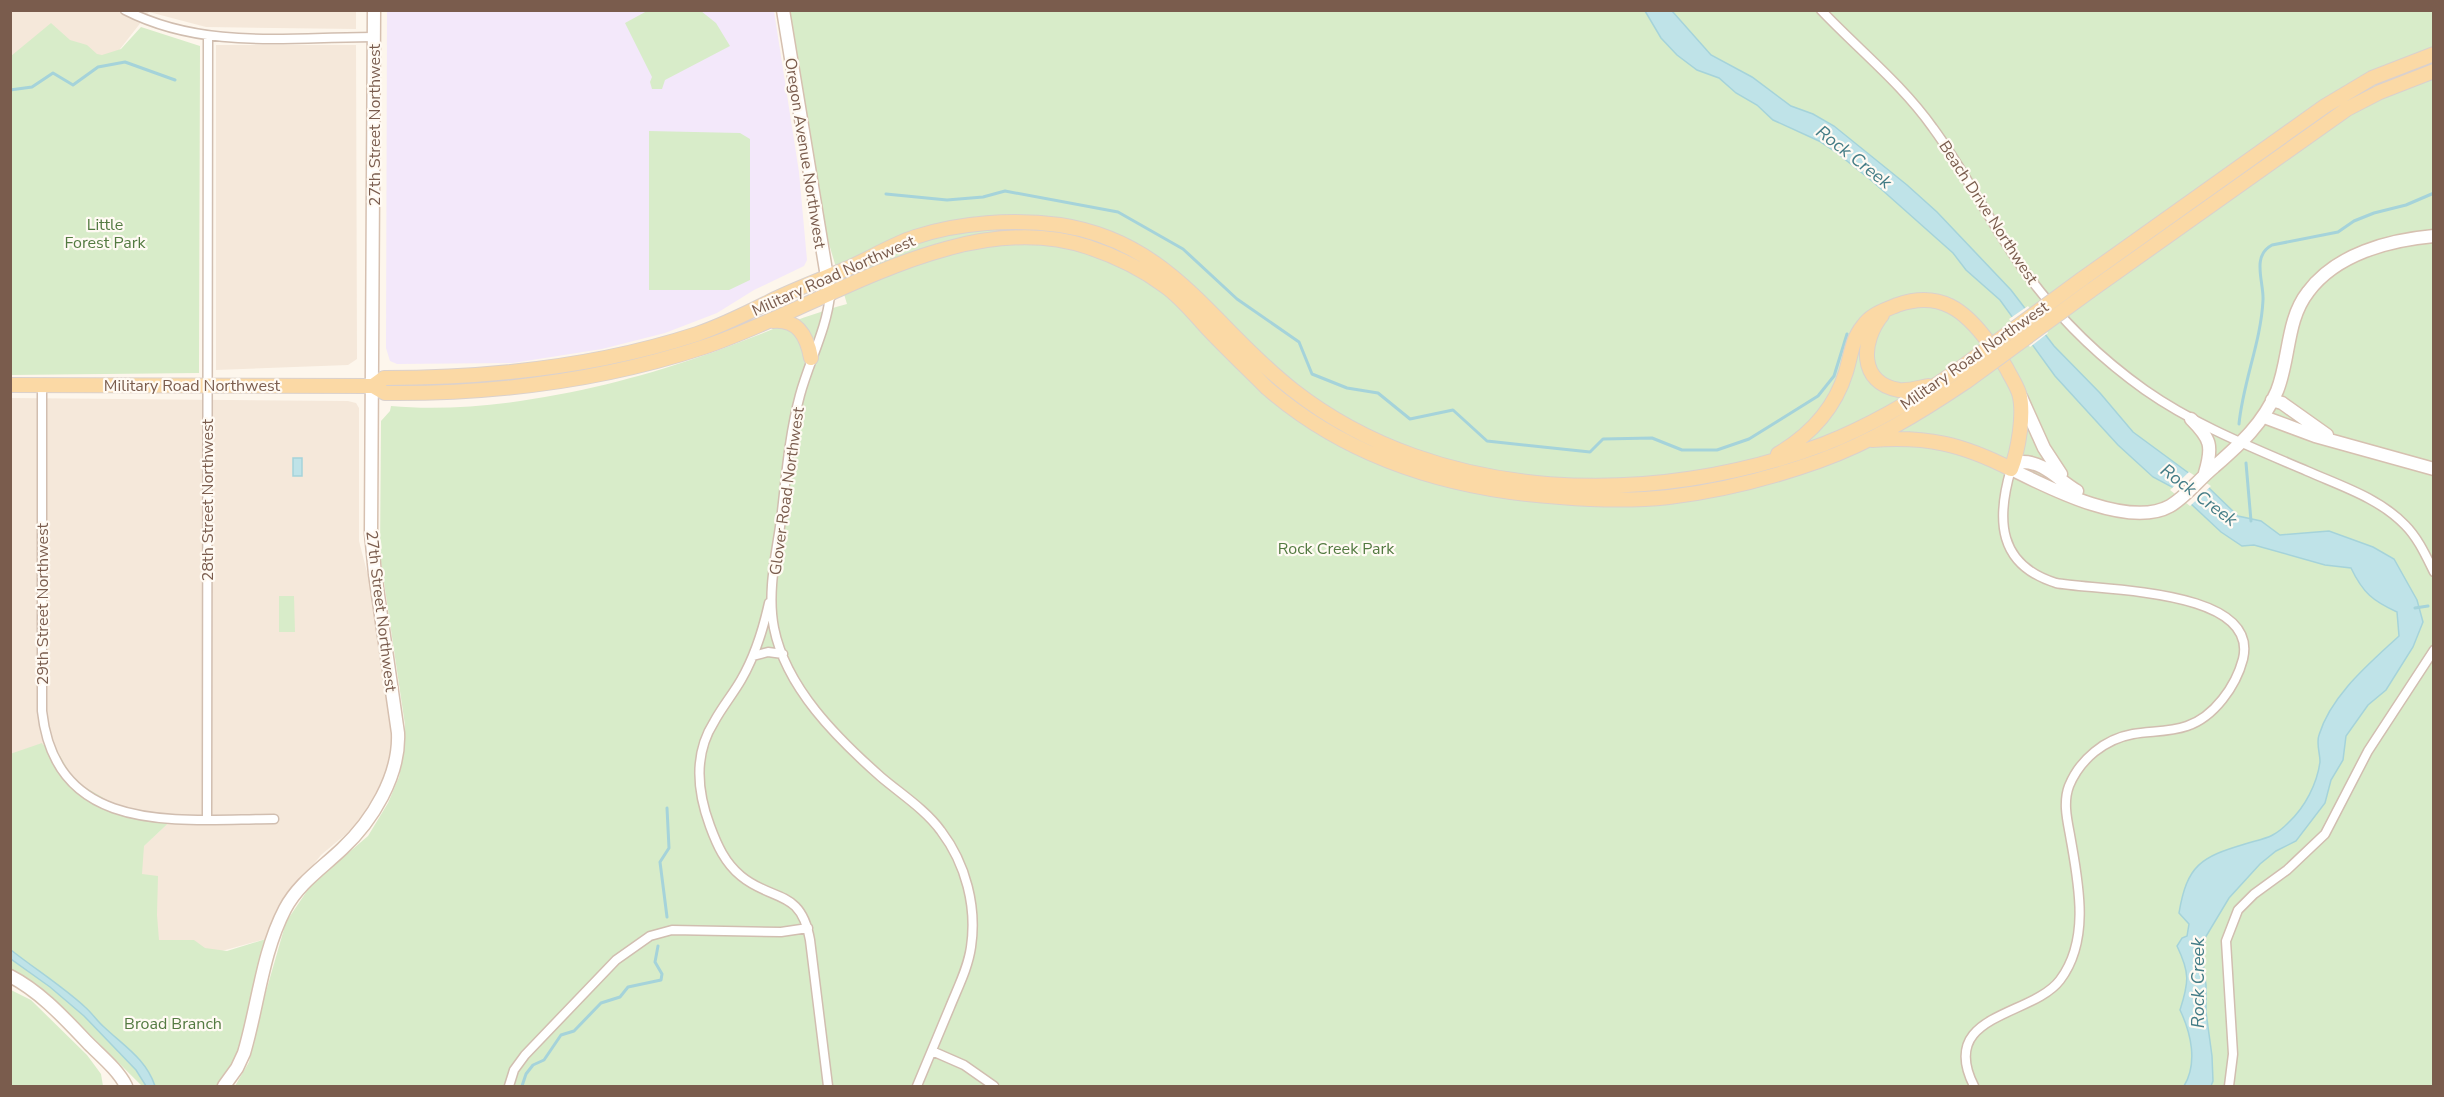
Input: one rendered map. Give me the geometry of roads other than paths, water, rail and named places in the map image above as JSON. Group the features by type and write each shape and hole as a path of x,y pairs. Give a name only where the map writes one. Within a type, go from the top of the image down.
{"main road":[{"name":"Military Road Northwest","path":"10,385 373,386 385,393 411,393 483,392 536,385 603,373 680,354 773,321 918,257 977,240 1037,238 1085,246 1125,262 1166,286 1286,404 1348,443 1425,475 1519,494 1596,499 1668,497 1757,480 1821,460 1920,412 2082,279 2325,106 2372,78 2433,54"},
{"name":"Military Road Northwest","path":"373,386 384,378 496,375 576,364 643,350 723,325 913,237 984,224 1060,225 1104,236 1130,248 1167,271 1203,303 1271,372 1313,406 1363,434 1430,462 1516,480 1614,485 1679,480 1764,463 1829,442 1870,423 1937,384 1963,375 2090,291 2347,109 2380,92 2433,71"},
{"path":"1764,463 1789,448 1819,422 1833,403 1840,389 1854,342 1868,320 1887,309 1908,302 1931,300 1950,305 1964,313 1976,324 2006,365 2019,393 2021,405 2019,434 2010,470 1967,448 1933,440 1873,440 1851,447"},
{"path":"1887,309 1867,339 1866,356 1872,372 1886,385 1899,390 1913,390 1937,384"},
{"path":"773,321 786,321 803,332 808,342 811,358"}],"street":[{"path":"125,10 164,28 208,37 374,37"},
{"name":"27th Street Northwest","path":"224,1086 244,1053 271,944 284,910 298,889 348,844 375,810 397,755 397,724 373,553 374,10"},
{"name":"Oregon Avenue Northwest","path":"783,10 830,295"},
{"name":"Beach Drive Northwest","path":"1821,10 1887,75 1934,128 2026,273 2072,328 2131,380 2191,419 2362,495 2384,508 2406,526 2424,552 2433,572"},
{"name":"28th Street Northwest","path":"207,819 208,37"},
{"path":"2010,470 2062,494 2122,512 2162,510 2176,502 2242,443 2264,417 2282,375 2301,302 2315,284 2342,263 2368,250 2395,242 2433,236"},
{"name":"Glover Road Northwest","path":"830,295 800,395 790,445 772,592 774,628 783,654 800,687 837,735 941,831 964,875 972,915 970,952 960,983 917,1086"},
{"name":"29th Street Northwest","path":"42,385 43,720 52,751 74,784 99,802 124,813 141,817 274,819"},
{"path":"2019,393 2046,452 2058,471 2077,491"},
{"path":"2272,400 2282,403 2338,442"},
{"path":"2264,417 2338,442 2433,469"},
{"path":"2191,419 2206,433 2209,440 2209,460 2205,474"},
{"path":"1974,1086 1967,1068 1966,1057 1975,1033 2001,1013 2050,991 2067,969 2077,944 2080,912 2066,817 2068,787 2078,770 2092,754 2110,741 2132,734 2172,730 2198,721 2219,702 2230,688 2240,670 2244,653 2240,635 2234,627 2218,613 2203,606 2160,594 2044,580 2024,567 2010,548 2002,526 2003,498 2010,470 2020,462 2035,463 2048,469 2058,479 2093,503"},
{"path":"772,592 764,627 753,656 703,743 699,768 701,796 718,846 731,866 750,883 790,901 801,913 808,927 828,1086"},
{"path":"2229,1086 2234,1054 2226,941 2238,910 2254,894 2287,870 2325,834 2368,751 2433,650"},
{"path":"753,656 768,652 783,654"},
{"path":"509,1086 513,1073 523,1057 616,960 656,933 672,930 781,932 808,927"},
{"path":"10,976 45,999 110,1065 126,1086"},
{"path":"932,1051 964,1065 994,1086"},
{"path":"110,1065 115,1086"}],"water":[{"name":"Rock Creek","path":"1645,11 1672,11 1711,55 1752,77 1791,106 1813,114 1834,126 1907,185 1937,212 2011,290 2054,346 2100,393 2133,432 2209,488 2238,516 2261,521 2280,535 2329,531 2373,547 2394,559 2417,600 2423,622 2413,647 2386,690 2368,705 2346,736 2343,760 2331,780 2325,803 2296,841 2276,851 2260,864 2229,898 2205,938 2203,962 2212,1056 2213,1081 2211,1086 2184,1086 2192,1058 2190,1038 2180,1010 2187,978 2177,946 2182,938 2187,936 2189,924 2179,913 2186,884 2198,865 2207,859 2230,849 2264,839 2284,827 2295,816 2313,787 2320,762 2318,738 2332,706 2353,681 2399,636 2397,612 2370,595 2360,584 2351,568 2325,565 2254,545 2242,546 2221,532 2174,488 2153,477 2118,445 2055,376 2000,300 1966,270 1953,253 1837,153 1819,141 1773,120 1757,105 1736,93 1719,78 1697,70 1677,55 1661,38"},
{"path":"293,458 302,458 302,476 293,476"},
{"path":"11,950 88,1009 101,1025 140,1060 155,1086 146,1086 136,1070 84,1016 50,987 11,959"}],"waterway":[{"path":"10,90 32,87 53,73 73,85 98,67 125,62 175,80"},
{"path":"886,194 947,200 983,197 1005,191 1118,212 1183,249 1237,299 1299,342 1312,374 1347,388 1378,393 1410,419 1453,410 1487,441 1590,452 1603,439 1652,438 1682,450 1717,450 1749,439 1818,396 1834,376 1847,334"},
{"path":"2239,424 2262,316 2263,293 2260,262 2266,250 2272,245 2338,232 2354,221 2406,205 2434,193"},
{"name":"Rock Creek","path":"2246,463 2251,521"},
{"path":"2415,608 2428,606"},
{"path":"667,808 669,848 660,862 667,917"},
{"path":"522,1086 526,1074 533,1065 544,1060 561,1035 574,1031 601,1003 620,997 628,987 661,980 662,974 655,962 658,946"}],"park label":[{"name":"Little Forest Park","path":"105,233"},
{"name":"Rock Creek Park","path":"1336,548"},
{"name":"Broad Branch","path":"173,1023"}]}
